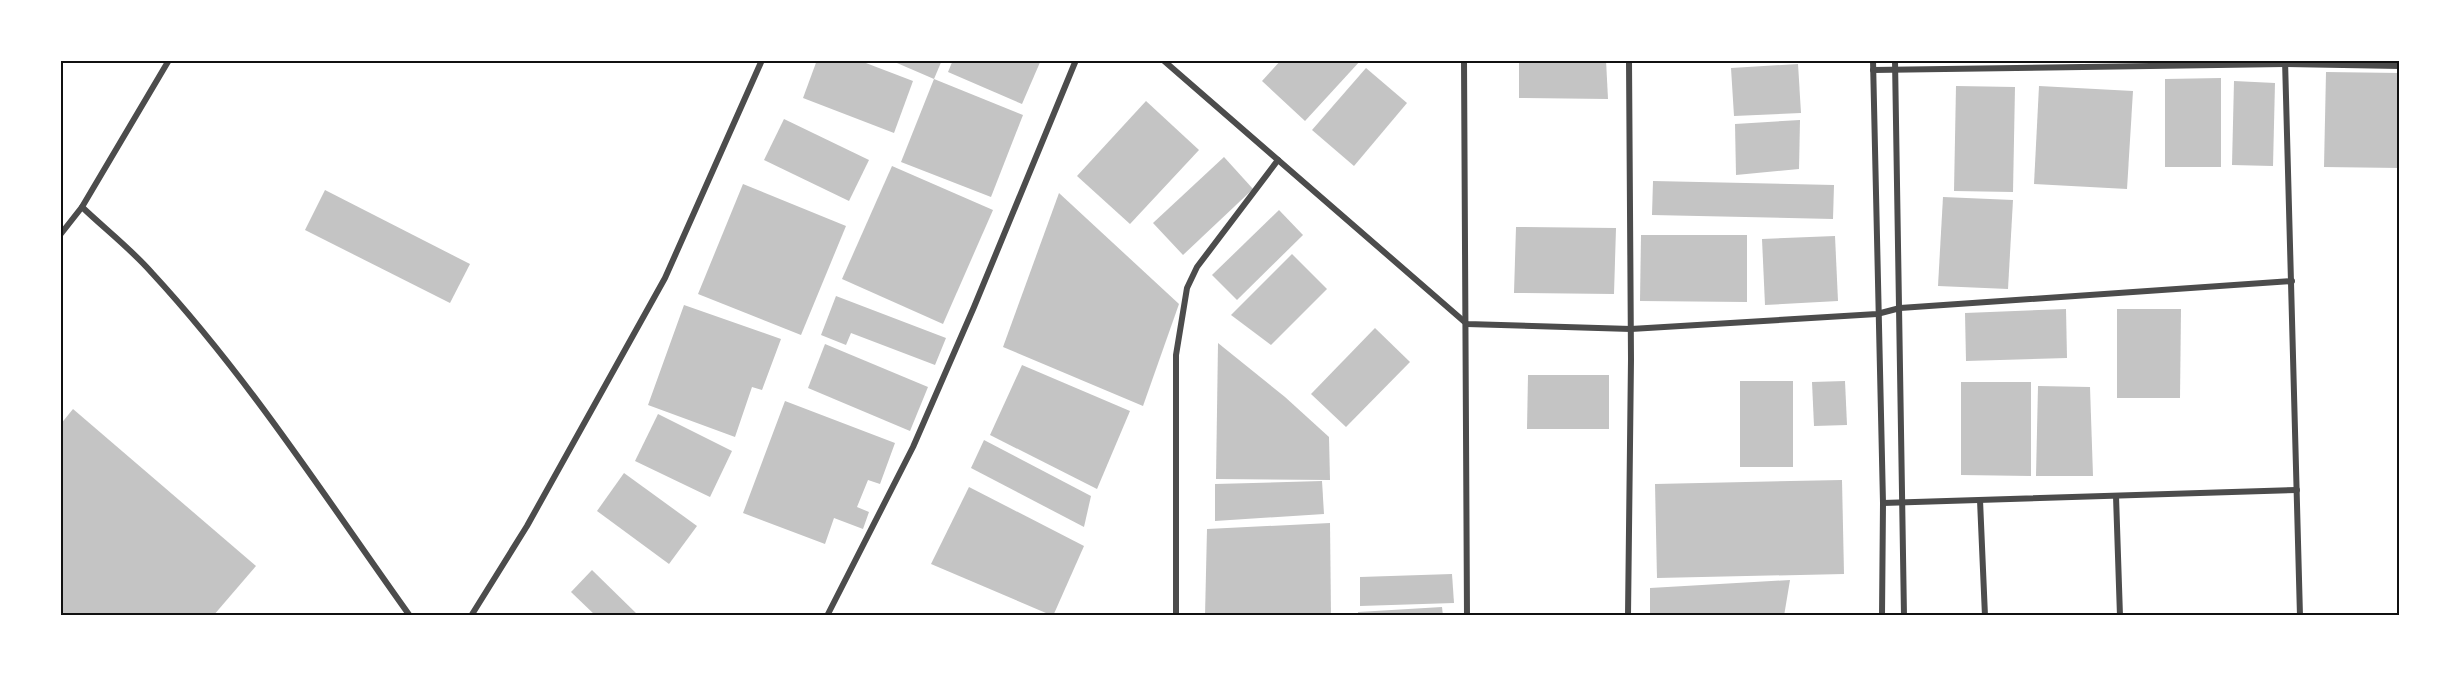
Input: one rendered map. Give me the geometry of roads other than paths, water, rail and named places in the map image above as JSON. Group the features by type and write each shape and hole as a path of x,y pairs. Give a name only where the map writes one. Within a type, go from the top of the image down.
{"street":[{"path":"60,235 82,207 169,60"},
{"path":"471,616 527,526 665,278 762,60"},
{"path":"827,616 918,436 979,296 1076,60"},
{"path":"1163,60 1467,324 1631,329 1877,314 1900,308 2292,281"},
{"path":"1464,60 1467,616"},
{"path":"1628,616 1631,329 1629,60"},
{"path":"1873,60 1883,503 1882,616"},
{"path":"1895,60 1904,616"},
{"path":"2135,60 2135,68"},
{"path":"1874,70 2135,68 2285,62 2400,66"},
{"path":"2285,62 2300,616"},
{"path":"1176,616 1176,355 1187,288 1197,267 1278,160"},
{"path":"82,207 151,272 208,338 272,421 410,616"},
{"path":"1883,503 2297,490"},
{"path":"2116,496 2120,616"},
{"path":"1980,500 1985,616"}]}
